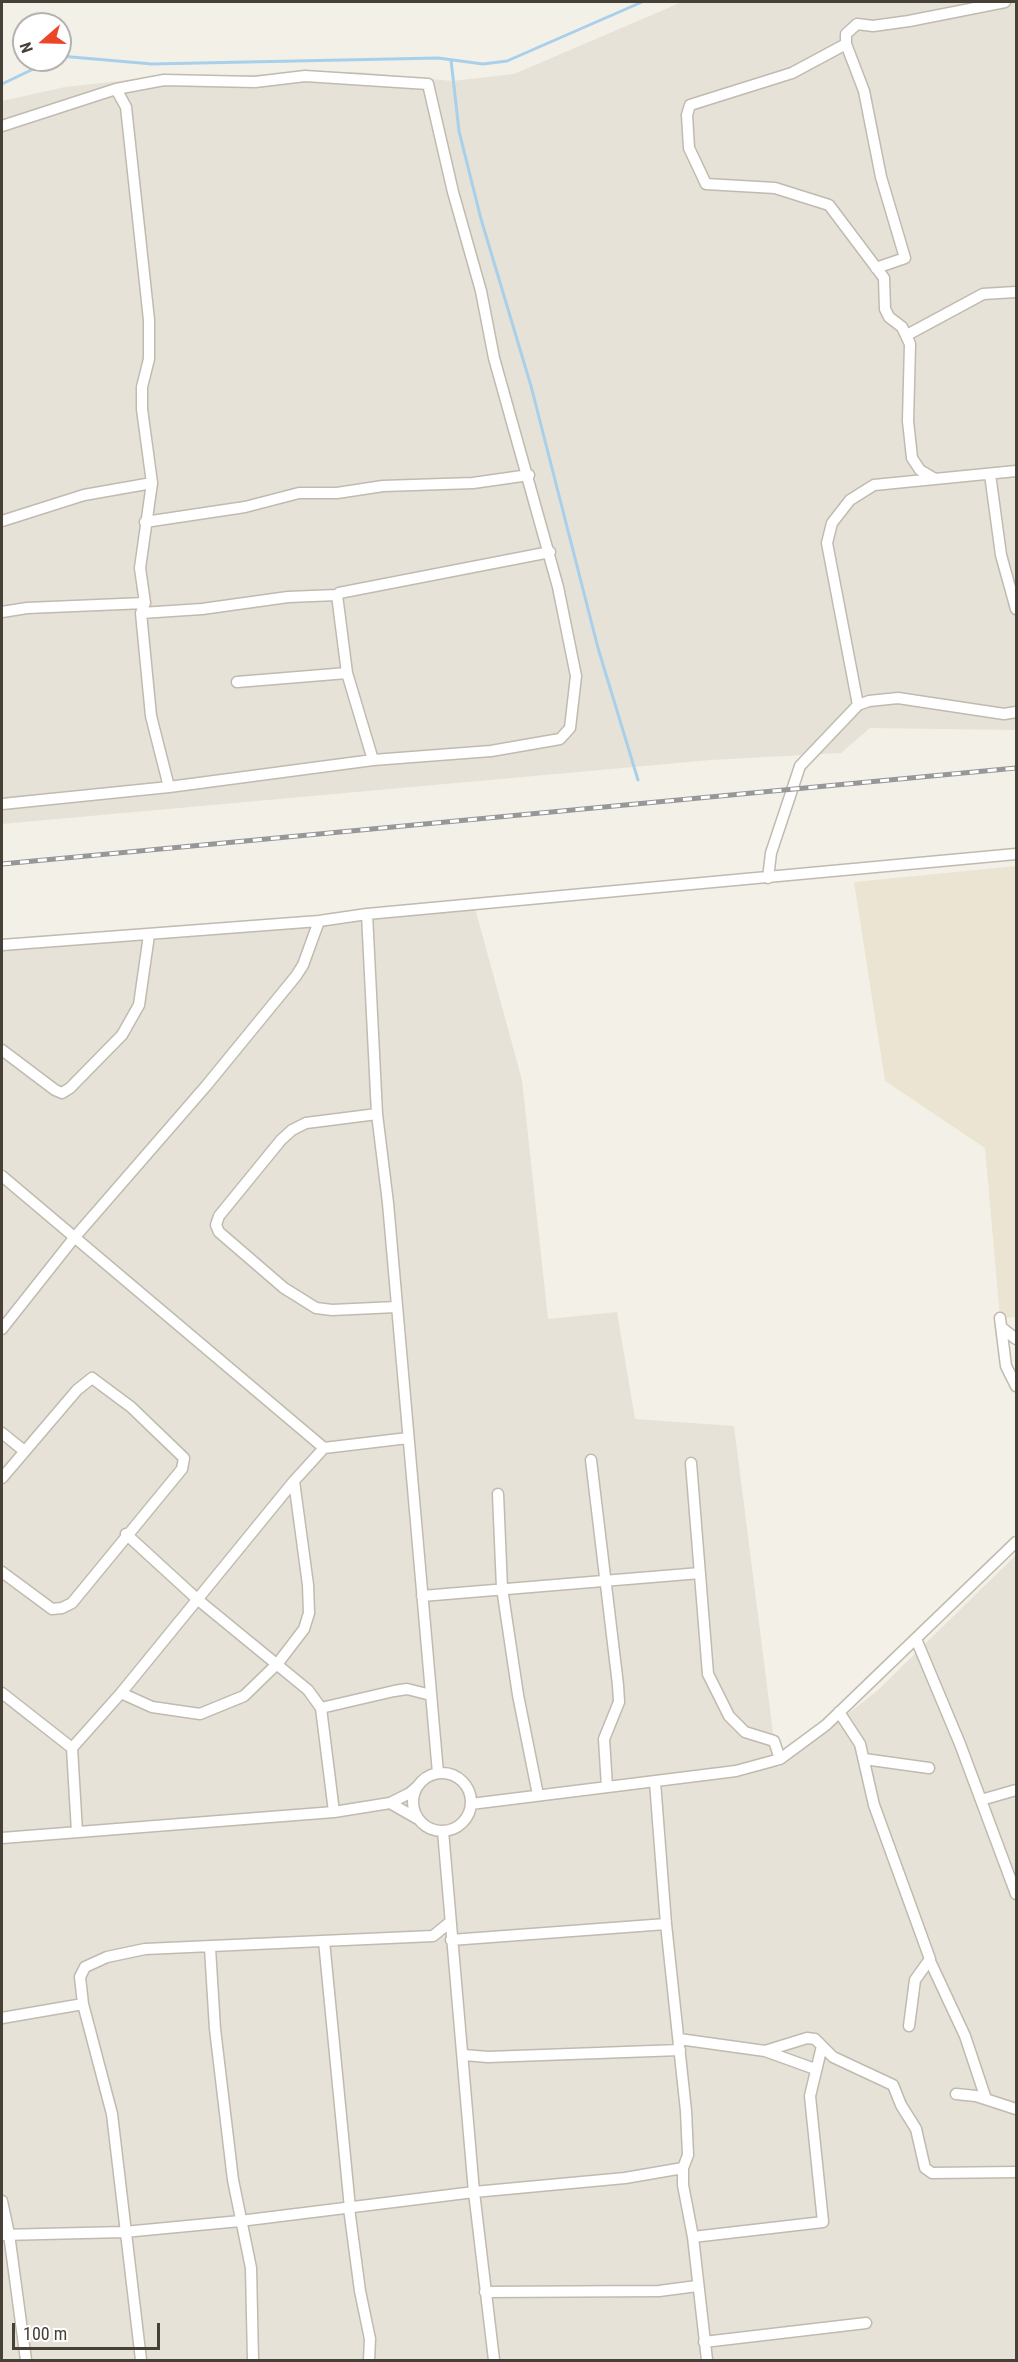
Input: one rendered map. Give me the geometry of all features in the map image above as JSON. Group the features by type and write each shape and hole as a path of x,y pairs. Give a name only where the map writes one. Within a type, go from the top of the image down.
{"street":[{"path":"876,268 905,258 881,177 864,90 846,44 846,34 857,24 873,26 909,21 1005,2"},
{"path":"846,44 792,72 690,105 687,115 689,148 706,184 775,188 829,205 884,278 885,309 907,335 910,354 908,421 912,458 920,470 935,479"},
{"path":"2,126 116,89 165,80 255,82 305,76 428,84 453,192 481,291 494,358 550,552 576,676 570,728 565,736 539,744 491,751 373,760 169,787 2,804"},
{"path":"116,89 126,107 149,320 149,359 142,387 142,409 152,483 140,568 151,716 169,787"},
{"path":"907,335 984,294 1017,292"},
{"path":"858,705 827,543 832,523 850,500 874,485 1017,471"},
{"path":"990,474 1001,555 1017,609"},
{"path":"145,522 245,507 314,491 337,493 383,486 473,483 529,475"},
{"path":"2,521 84,495 152,483"},
{"path":"2,612 27,608 220,608 288,597 337,596 339,593 550,552"},
{"path":"337,596 347,673 373,760"},
{"path":"237,682 347,673"},
{"path":"768,878 771,853 800,766 858,705 869,701 898,699 1004,714 1017,712"},
{"path":"2,945 319,921 367,914 1017,854"},
{"path":"367,914 377,1114 388,1203 438,1773"},
{"path":"2,1329 74,1238 207,1086 296,976 303,965 319,921"},
{"path":"2,1050 55,1090 62,1093 70,1089 122,1035 139,1005 149,935"},
{"path":"377,1114 306,1124 292,1130 267,1156 219,1216 216,1224 219,1232 284,1288 316,1308 332,1310 396,1307"},
{"path":"2,1176 324,1448"},
{"path":"1017,1340 1000,1322 1006,1366 1017,1386"},
{"path":"2,1478 23,1450 89,1379 97,1380 182,1453 184,1464 72,1603 62,1608 52,1609 2,1572"},
{"path":"2,1433 23,1450"},
{"path":"77,1832 72,1748 121,1693 294,1481 324,1448 408,1437"},
{"path":"591,1460 603,1580 619,1702 604,1739 607,1787"},
{"path":"691,1463 708,1674 729,1716 746,1732 774,1741 780,1759"},
{"path":"121,1693 152,1707 200,1714 244,1696 278,1663 304,1629 309,1613 308,1585 294,1481"},
{"path":"498,1494 502,1588 518,1695 538,1795"},
{"path":"126,1534 197,1599 278,1663 308,1690 321,1708 334,1812"},
{"path":"471,1804 655,1782 736,1770 780,1759 795,1750 840,1712 1017,1542"},
{"path":"422,1596 700,1573"},
{"path":"916,1639 1017,1894"},
{"path":"321,1708 394,1690 407,1689 431,1695"},
{"path":"2,1693 72,1748"},
{"path":"840,1712 856,1735 874,1805 930,1961 965,2036 986,2099"},
{"path":"864,1759 929,1768"},
{"path":"2,1838 334,1812 390,1803 410,1793 427,1777 438,1773 459,1778 468,1790 471,1804 464,1821 455,1828 443,1831 430,1828 390,1803"},
{"path":"655,1782 666,1924 687,2133 688,2155 683,2168 707,2361"},
{"path":"418,1786 413,1803 420,1821"},
{"path":"981,1800 1017,1790"},
{"path":"443,1831 449,1923 464,2055 474,2192 494,2361"},
{"path":"433,1936 449,1923"},
{"path":"141,2361 124,2232 122,2187 112,2114 83,2004 80,1977 85,1967 93,1962 146,1949 210,1948 433,1936 451,1942 666,1924"},
{"path":"324,1941 349,2208 360,2291 370,2339 369,2361"},
{"path":"210,1948 215,2029 240,2221 251,2268 254,2301 253,2361"},
{"path":"909,2026 916,1976 930,1961"},
{"path":"2,2018 83,2004"},
{"path":"765,2051 807,2038 815,2039 833,2057 893,2085 901,2105 916,2129 925,2168 932,2173 1017,2172"},
{"path":"464,2055 488,2057 679,2044 765,2051 815,2069"},
{"path":"693,2237 823,2222 810,2115 811,2082 822,2046"},
{"path":"956,2094 986,2099 1017,2109"},
{"path":"5,2235 124,2232 240,2221 474,2192 625,2178 683,2168"},
{"path":"2,2201 5,2235 26,2361"},
{"path":"485,2292 659,2291 697,2286"},
{"path":"705,2342 866,2323"}],"shaded area":[{"path":"682,2 1016,2 1016,730 870,728 841,753 711,760 2,824 2,101 65,87 156,77 358,72 452,81 514,74"},
{"path":"1016,866 1016,1317 1000,1318 985,1148 885,1081 854,882"},
{"path":"475,908 522,1080 548,1319 617,1312 635,1419 734,1426 774,1741 780,1759 778,1768 877,1691 1016,1555 1016,2360 2,2360 2,951"}],"waterway":[{"path":"72,57 152,64 438,58 483,64 507,61 642,2"},
{"path":"451,60 459,131 481,219 531,386 598,648 638,780"},
{"path":"2,84 27,72"}],"railway":[{"path":"2,864 1016,768"}]}
